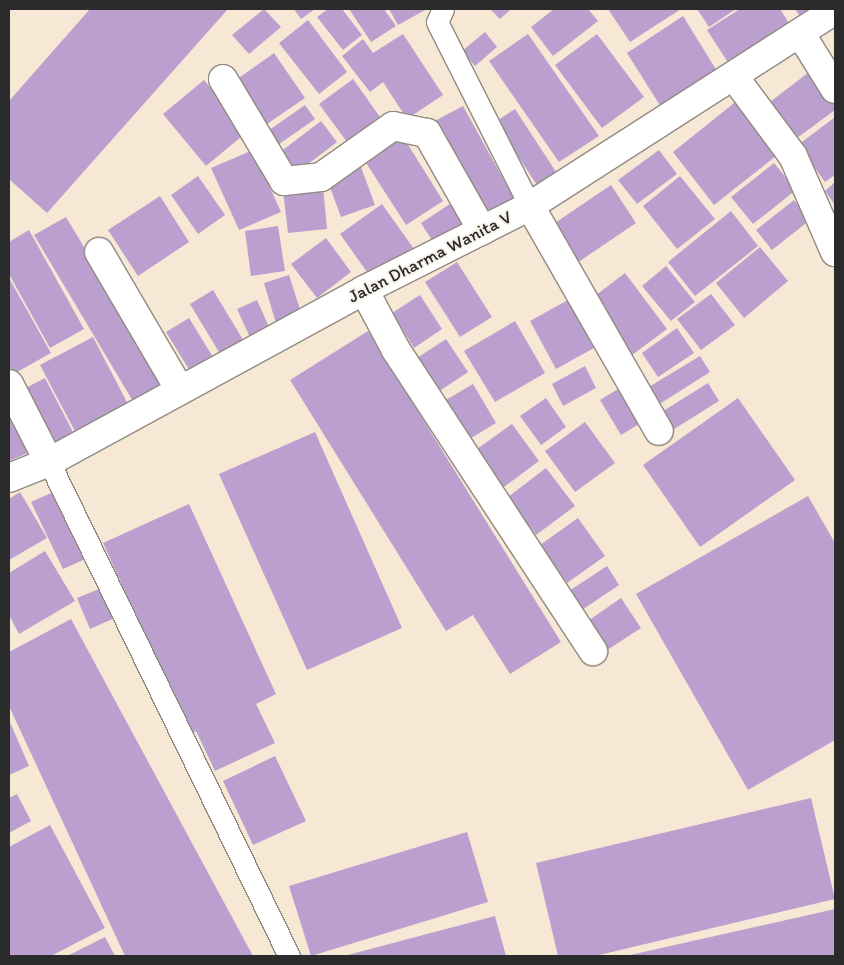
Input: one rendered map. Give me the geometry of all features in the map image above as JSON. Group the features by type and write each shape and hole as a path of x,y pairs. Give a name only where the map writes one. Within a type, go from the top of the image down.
{"street":[{"name":"Jalan Dharma Wanita V","path":"9,478 49,462 364,290 530,206 735,78 835,10"},
{"path":"800,33 835,89"},
{"path":"735,78 794,156 835,252"},
{"path":"223,79 284,181 321,177 393,126 427,132 482,230"},
{"path":"530,206 659,431"},
{"path":"98,252 180,390"},
{"path":"364,290 396,350 593,650"},
{"path":"9,384 49,462"}],"lane":[{"path":"443,9 437,22 530,206"},
{"path":"49,462 290,956"}],"building":[{"path":"90,9 228,9 47,213 9,179 9,101"},
{"path":"264,9 281,27 249,54 232,35"},
{"path":"294,9 315,9 301,19"},
{"path":"328,9 342,9 362,35 343,50 317,17"},
{"path":"349,9 384,9 396,26 371,42"},
{"path":"389,9 427,9 398,25"},
{"path":"490,9 511,9 500,19"},
{"path":"554,9 588,9 598,21 553,56 531,27"},
{"path":"608,9 681,9 630,42"},
{"path":"697,9 736,9 709,27"},
{"path":"740,9 780,9 792,28 731,67 707,30"},
{"path":"795,9 822,9 803,21"},
{"path":"683,16 717,71 661,107 627,53"},
{"path":"308,20 347,72 319,94 279,43"},
{"path":"485,32 497,47 475,66 462,51"},
{"path":"403,34 443,95 407,119 383,82 370,92 342,56 363,39 373,53"},
{"path":"528,34 599,136 559,162 489,61"},
{"path":"597,34 644,97 602,128 555,65"},
{"path":"274,53 305,98 264,126 233,82"},
{"path":"813,69 835,98 835,110 797,138 770,102"},
{"path":"353,79 380,117 347,142 319,104"},
{"path":"204,80 247,132 206,166 163,114"},
{"path":"739,99 781,152 714,205 673,152"},
{"path":"305,105 315,119 275,147 265,133"},
{"path":"463,106 517,204 484,222 429,124"},
{"path":"515,109 558,175 539,188 495,122"},
{"path":"835,117 835,175 825,182 798,145"},
{"path":"321,121 337,142 295,174 279,153"},
{"path":"399,130 443,201 406,225 361,155"},
{"path":"253,150 281,212 239,230 211,168"},
{"path":"659,150 677,174 637,204 618,180"},
{"path":"774,163 796,190 753,224 731,197"},
{"path":"361,167 375,205 341,217 327,179"},
{"path":"198,176 225,215 198,234 171,195"},
{"path":"680,176 715,219 677,249 643,206"},
{"path":"835,182 835,205 825,191"},
{"path":"611,185 636,223 574,265 549,227"},
{"path":"323,186 327,229 288,233 283,190"},
{"path":"160,196 189,242 138,276 108,230"},
{"path":"794,200 810,220 772,250 756,230"},
{"path":"453,202 469,227 437,248 421,223"},
{"path":"382,204 414,249 372,279 340,234"},
{"path":"731,211 758,246 695,296 668,262"},
{"path":"66,217 169,389 137,408 34,235"},
{"path":"278,226 285,271 251,276 245,231"},
{"path":"29,230 84,329 50,348 9,274 9,242"},
{"path":"326,238 351,272 317,298 291,264"},
{"path":"760,247 788,281 744,318 716,283"},
{"path":"457,262 492,317 460,337 425,282"},
{"path":"666,266 695,302 671,321 642,286"},
{"path":"625,273 667,329 632,355 591,299"},
{"path":"289,275 304,322 278,330 264,283"},
{"path":"9,278 51,353 10,376 9,373"},
{"path":"213,290 248,348 225,362 190,304"},
{"path":"711,294 735,325 701,350 677,319"},
{"path":"420,295 442,329 414,348 392,313"},
{"path":"257,300 273,336 253,344 237,309"},
{"path":"568,300 594,348 556,369 530,321"},
{"path":"189,318 216,362 193,376 166,332"},
{"path":"515,321 545,373 495,402 464,351"},
{"path":"677,328 694,353 658,377 642,353"},
{"path":"368,331 561,642 510,674 473,615 446,631 290,380"},
{"path":"93,337 131,410 78,437 40,365"},
{"path":"446,339 468,372 438,392 417,358"},
{"path":"700,356 710,372 658,405 647,388"},
{"path":"585,366 596,388 563,406 552,384"},
{"path":"45,378 75,436 46,451 16,393"},
{"path":"708,383 719,401 671,431 660,413"},
{"path":"473,384 496,423 463,443 439,404"},
{"path":"623,386 644,421 621,435 600,400"},
{"path":"546,398 566,427 541,445 520,416"},
{"path":"738,398 795,480 700,547 643,465"},
{"path":"9,407 28,453 9,461"},
{"path":"585,422 615,463 575,492 545,451"},
{"path":"512,424 539,461 497,492 470,454"},
{"path":"315,432 402,628 307,670 219,474"},
{"path":"546,468 575,506 536,535 508,497"},
{"path":"60,489 90,557 63,569 31,502"},
{"path":"20,492 47,538 9,560 9,499"},
{"path":"808,496 835,543 835,740 748,790 636,594"},
{"path":"189,504 276,694 256,704 275,743 215,771 196,731 190,734 103,543"},
{"path":"578,518 605,556 567,583 540,545"},
{"path":"45,551 75,601 19,634 9,615 9,573"},
{"path":"607,566 619,585 579,612 566,593"},
{"path":"104,587 117,617 90,629 77,598"},
{"path":"621,598 641,628 601,654 582,625"},
{"path":"71,619 253,956 125,956 9,706 9,652"},
{"path":"9,720 29,766 9,775"},
{"path":"275,756 306,821 253,845 223,781"},
{"path":"17,794 31,821 9,833 9,798"},
{"path":"811,798 835,899 595,956 558,956 536,863"},
{"path":"50,825 105,928 51,956 9,956 9,847"},
{"path":"467,832 488,902 311,956 289,886"},
{"path":"835,909 835,956 630,955"},
{"path":"495,916 506,956 344,956"},
{"path":"105,937 115,956 67,956"}]}
